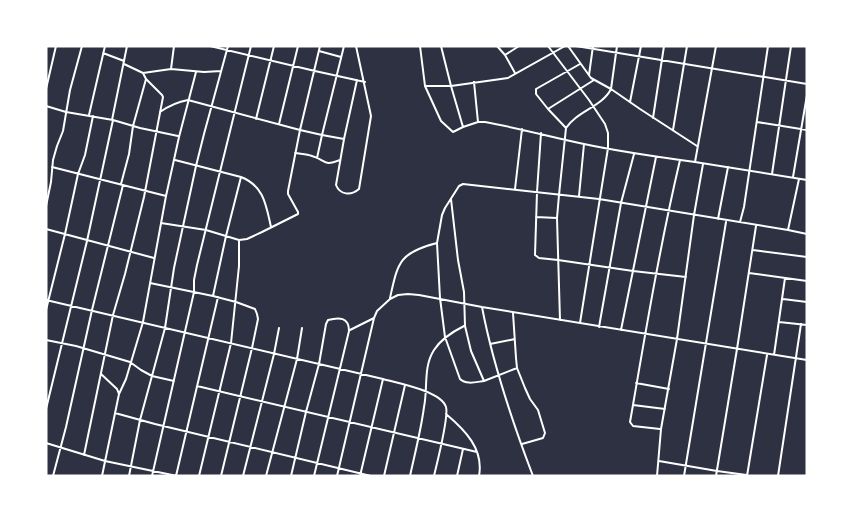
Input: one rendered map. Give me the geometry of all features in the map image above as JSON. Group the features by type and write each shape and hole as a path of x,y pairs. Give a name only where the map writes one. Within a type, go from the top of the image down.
{"street":[{"path":"46,89 56,46"},
{"path":"46,206 56,146 63,131 70,90 82,46"},
{"path":"46,310 78,174 85,155 105,46"},
{"path":"46,409 87,241 127,46"},
{"path":"171,69 174,46"},
{"path":"210,46 365,82"},
{"path":"129,476 140,420 165,328 170,287 196,166 228,46"},
{"path":"152,476 194,292 197,265 251,46"},
{"path":"256,118 274,46"},
{"path":"279,125 298,46"},
{"path":"161,223 206,230 239,240 246,239 298,214 288,191 320,46"},
{"path":"317,158 344,46"},
{"path":"356,46 372,116 358,189 354,193 343,193 338,190 336,185 357,80"},
{"path":"420,46 425,86 441,121 452,132 478,122 485,122 634,154 807,180"},
{"path":"441,46 463,127"},
{"path":"497,46 515,74"},
{"path":"505,56 519,46"},
{"path":"548,46 593,106 608,133 608,148 579,323"},
{"path":"425,86 451,86 504,78 566,46 595,80 697,146"},
{"path":"576,46 592,47 662,61 807,84"},
{"path":"560,320 557,218 566,128 571,121 609,94 617,46"},
{"path":"630,102 641,46"},
{"path":"653,118 664,46"},
{"path":"673,130 687,46"},
{"path":"695,162 716,46"},
{"path":"740,223 768,46"},
{"path":"772,174 791,46"},
{"path":"589,74 592,47"},
{"path":"319,52 341,57"},
{"path":"84,455 113,315 145,190 162,95 142,73 124,62 103,53"},
{"path":"566,128 536,94 536,89 580,63"},
{"path":"142,73 171,69 196,72 222,70"},
{"path":"102,476 119,394 126,379 143,322 166,196 196,72"},
{"path":"53,476 108,246 133,126 146,79"},
{"path":"548,109 595,80"},
{"path":"474,82 478,122"},
{"path":"793,178 807,95"},
{"path":"160,112 169,105 188,100 279,125 344,139"},
{"path":"46,106 179,137"},
{"path":"756,122 807,130"},
{"path":"515,190 522,129"},
{"path":"541,133 535,255 539,258 686,277"},
{"path":"579,197 584,144"},
{"path":"295,153 312,156 327,163 340,160"},
{"path":"599,327 621,203 634,154"},
{"path":"621,330 656,156"},
{"path":"175,160 251,181 262,195 266,204 271,227"},
{"path":"661,430 633,426 630,422 644,334 680,160"},
{"path":"657,476 661,430 677,339 694,214 703,164"},
{"path":"52,167 166,196"},
{"path":"718,219 728,168"},
{"path":"214,296 226,236 241,177"},
{"path":"788,230 799,178"},
{"path":"517,368 484,381 462,382 445,337 440,298 437,243 442,214 459,186 464,184 599,199 807,234"},
{"path":"451,199 465,303 465,326 471,350 484,381"},
{"path":"536,217 557,218"},
{"path":"684,476 726,221"},
{"path":"716,476 750,273 756,225"},
{"path":"46,230 154,258"},
{"path":"199,476 231,343 239,266 239,240"},
{"path":"390,299 395,275 402,259 412,252 437,243"},
{"path":"753,250 807,257"},
{"path":"750,273 807,281"},
{"path":"774,355 785,278"},
{"path":"150,283 236,302 255,309 258,314 241,397 221,476"},
{"path":"338,476 374,318 377,311 390,299 398,296 408,294 440,298 599,327 807,360"},
{"path":"46,443 105,461 177,476 218,297"},
{"path":"782,299 807,302"},
{"path":"48,300 383,379 426,392 442,401 446,408 434,476"},
{"path":"482,307 489,344 511,415 534,476"},
{"path":"513,312 517,368 530,399 538,410 545,433 543,438 522,444"},
{"path":"349,331 374,318"},
{"path":"291,476 319,364 326,324 328,320 332,319 345,320 349,325 349,331 314,476"},
{"path":"779,322 807,325"},
{"path":"778,476 802,324"},
{"path":"410,476 431,356 434,349 445,337 465,326"},
{"path":"243,476 279,328"},
{"path":"266,476 297,359 302,328"},
{"path":"489,344 515,339"},
{"path":"46,340 130,362 152,376 174,381"},
{"path":"747,475 767,354"},
{"path":"100,373 117,389 119,394"},
{"path":"360,474 383,379"},
{"path":"636,383 669,389"},
{"path":"384,476 405,385"},
{"path":"197,386 477,452"},
{"path":"633,405 665,410"},
{"path":"115,413 371,476"},
{"path":"446,414 469,436 474,445 480,462 479,476"},
{"path":"457,476 463,448"},
{"path":"659,461 754,476"}]}
